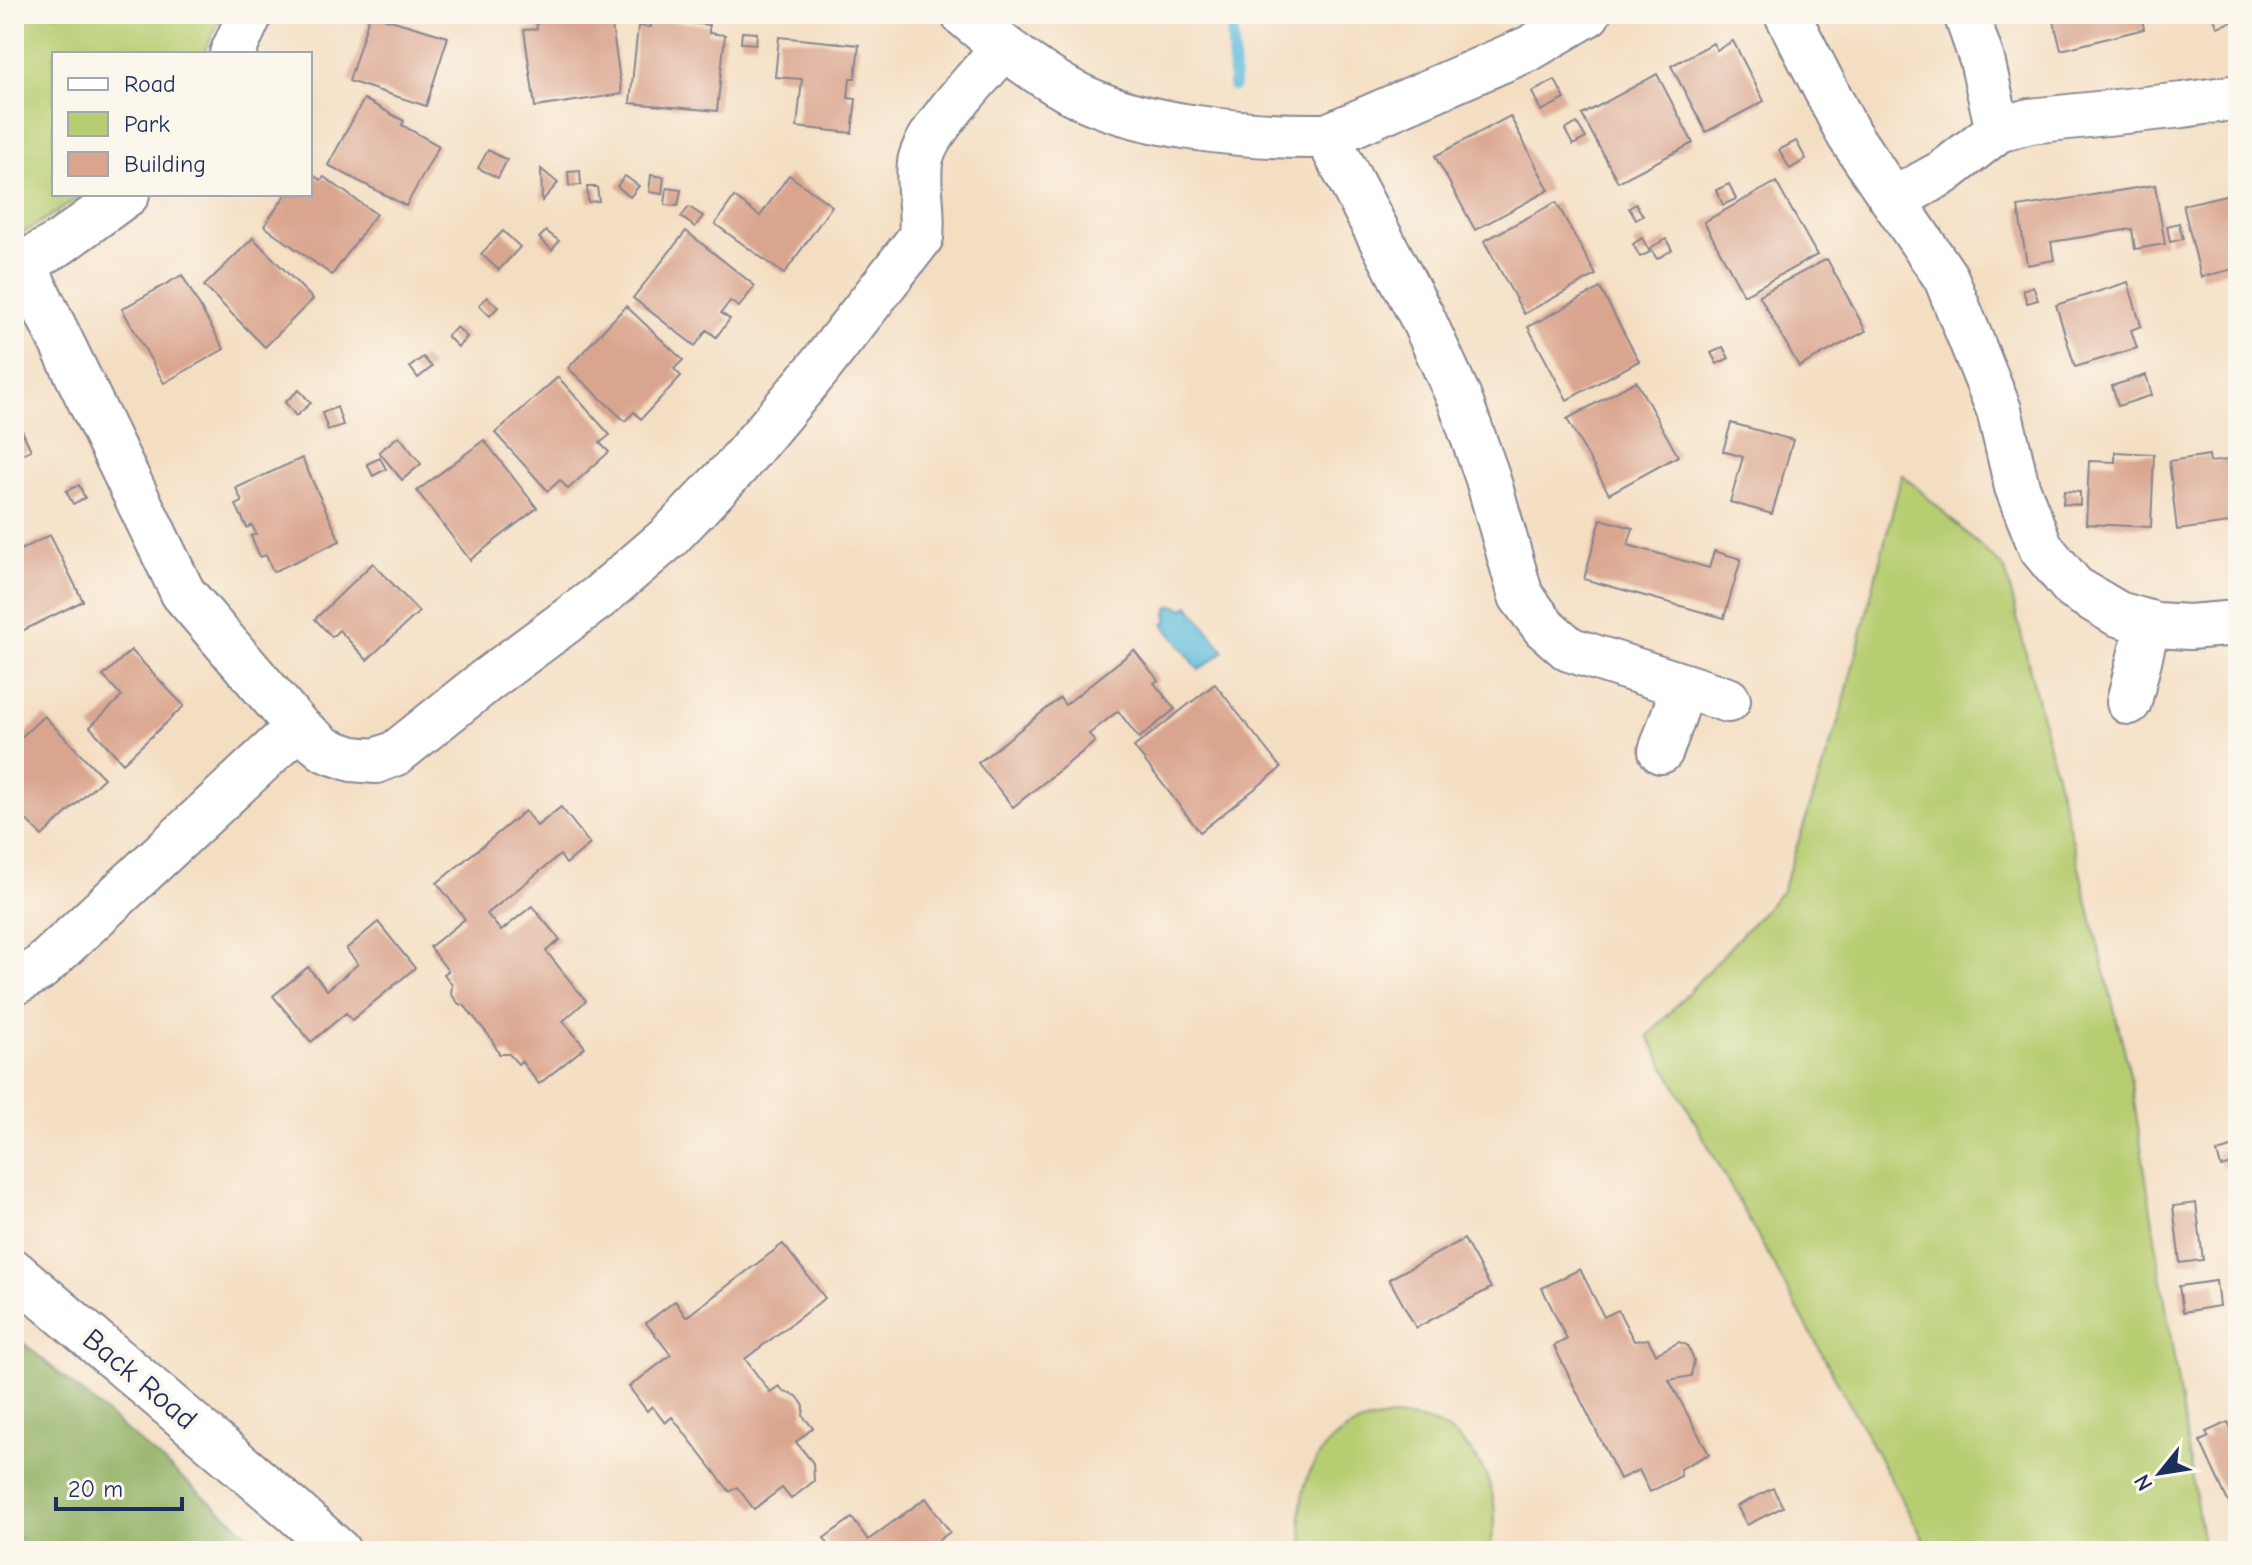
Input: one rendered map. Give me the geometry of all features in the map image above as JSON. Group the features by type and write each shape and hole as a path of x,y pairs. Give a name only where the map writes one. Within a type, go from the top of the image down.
{"street":[{"path":"233,52 250,14"},
{"path":"963,14 1004,48 1071,92 1134,115 1226,131 1327,136 1530,48 1588,14"},
{"path":"1787,14 1849,135 1946,278 2001,421 2017,487 2041,548 2074,588 2118,614 2148,623 2189,627 2238,623"},
{"path":"1966,14 1982,60 1998,130"},
{"path":"124,196 19,267 183,593 298,727 326,750 352,759 376,761 396,753 487,680 599,597 669,537 735,468 818,369 921,237 920,160 935,130 1004,48"},
{"path":"1895,199 1944,172 1998,130 2030,121 2238,97"},
{"path":"1327,136 1422,317 1459,398 1487,476 1521,596 1545,628 1569,649 1728,700"},
{"path":"2129,702 2148,623"},
{"path":"1661,751 1684,686"},
{"path":"14,983 39,969 298,727"},
{"name":"Back Road","path":"14,1272 338,1551"}],"green space":[{"path":"14,14 223,14 204,52 52,52 52,196 82,196 17,237 14,235"},
{"path":"1902,474 2005,569 2129,1069 2204,1551 1930,1551 1648,1036 1782,891 1841,713"},
{"path":"14,1335 268,1551 35,1551 14,1535"},
{"path":"1392,1417 1439,1426 1466,1445 1476,1458 1494,1504 1495,1524 1489,1551 1307,1551 1302,1532 1303,1494 1317,1459 1344,1432 1362,1423"}],"water":[{"path":"1174,605 1184,609 1189,605 1224,651 1199,670 1164,624 1168,621 1166,614 1169,607"}],"building":[{"path":"370,14 448,37 426,106 349,81"},
{"path":"595,14 596,20 611,18 622,94 535,107 524,30 537,29 536,20"},
{"path":"2052,14 2141,14 2144,29 2061,50"},
{"path":"2213,14 2238,14 2238,20 2217,27"},
{"path":"651,19 709,25 709,33 725,35 717,111 630,103 638,26 651,27"},
{"path":"742,32 757,33 756,44 741,43"},
{"path":"779,37 859,45 855,78 850,78 848,98 856,99 852,133 797,127 802,79 775,77"},
{"path":"1733,41 1764,101 1706,132 1671,66 1713,43 1717,50"},
{"path":"1657,74 1693,143 1618,182 1582,115"},
{"path":"1555,80 1565,99 1541,111 1532,92"},
{"path":"364,99 404,121 402,125 439,146 406,206 328,165"},
{"path":"1510,116 1549,190 1475,230 1435,156"},
{"path":"1577,123 1586,138 1573,145 1565,130"},
{"path":"1796,141 1806,159 1790,169 1779,150"},
{"path":"488,150 507,160 498,178 478,168"},
{"path":"541,169 558,183 542,201"},
{"path":"580,171 581,185 569,186 568,172"},
{"path":"312,174 321,180 324,177 376,214 332,275 264,226 285,196 312,196"},
{"path":"651,175 664,177 662,194 649,192"},
{"path":"789,175 832,206 784,274 715,224 734,197 760,216"},
{"path":"625,176 639,186 630,197 617,186"},
{"path":"1776,182 1817,255 1744,295 1704,222"},
{"path":"1729,184 1736,199 1723,205 1716,190"},
{"path":"2155,185 2165,244 2135,249 2132,229 2051,242 2054,260 2027,265 2018,207"},
{"path":"587,187 597,187 599,201 588,202"},
{"path":"667,188 681,190 678,206 665,205"},
{"path":"2238,192 2238,268 2201,277 2183,205"},
{"path":"1556,202 1596,275 1524,314 1484,241"},
{"path":"1636,204 1643,216 1636,220 1629,208"},
{"path":"689,207 703,216 695,227 681,217"},
{"path":"2179,223 2183,239 2170,242 2167,226"},
{"path":"503,231 520,247 499,270 481,254"},
{"path":"546,231 559,241 552,250 539,238"},
{"path":"686,231 755,286 739,307 730,301 721,313 730,319 716,337 707,330 695,346 633,298"},
{"path":"253,238 313,299 265,347 204,286"},
{"path":"1642,238 1650,252 1640,257 1633,244"},
{"path":"1666,239 1672,250 1657,259 1650,248"},
{"path":"1827,259 1866,331 1799,367 1759,295"},
{"path":"182,275 224,349 164,383 122,309"},
{"path":"2128,282 2141,326 2131,330 2137,348 2075,367 2056,305"},
{"path":"2033,286 2038,300 2027,303 2023,290"},
{"path":"1600,288 1639,361 1567,400 1528,327"},
{"path":"487,297 498,307 490,316 479,305"},
{"path":"626,306 683,360 674,369 681,376 641,419 634,412 625,421 568,368"},
{"path":"457,327 467,337 458,347 447,336"},
{"path":"1723,347 1729,358 1717,364 1711,353"},
{"path":"423,357 432,367 418,378 410,367"},
{"path":"2146,375 2152,395 2118,406 2112,386"},
{"path":"558,377 610,435 600,443 609,452 568,489 560,480 548,491 495,433"},
{"path":"1636,381 1678,456 1609,494 1567,419"},
{"path":"299,390 311,403 296,416 285,402"},
{"path":"337,407 343,425 328,430 322,413"},
{"path":"14,414 31,450 14,458"},
{"path":"1731,423 1793,440 1772,514 1730,502 1743,457 1723,451"},
{"path":"399,436 421,464 402,480 379,452"},
{"path":"484,440 537,508 470,560 417,491"},
{"path":"2115,452 2154,454 2151,527 2086,524 2089,461 2115,462"},
{"path":"2209,455 2210,462 2236,459 2238,522 2177,530 2169,461"},
{"path":"302,458 340,541 273,572 266,555 260,557 251,536 256,534 252,525 247,528 236,505 242,502 236,488"},
{"path":"380,458 386,469 373,476 367,464"},
{"path":"79,485 85,498 73,504 66,491"},
{"path":"2064,491 2080,492 2080,505 2063,504"},
{"path":"1601,519 1633,528 1628,545 1709,568 1714,551 1741,559 1724,618 1584,579"},
{"path":"50,535 83,601 18,633 14,624 14,553"},
{"path":"373,563 419,612 367,660 339,630 332,637 315,619"},
{"path":"131,650 184,706 123,763 90,727 122,696 103,676"},
{"path":"1134,650 1158,680 1154,683 1175,709 1139,738 1118,711 1089,734 1095,742 1013,807 978,763 1060,698 1065,705"},
{"path":"1215,684 1281,768 1200,832 1134,747"},
{"path":"44,716 104,778 42,836 14,807 14,744"},
{"path":"561,807 590,844 566,864 560,855 487,914 501,931 532,906 560,940 546,951 586,1001 563,1021 585,1047 539,1084 521,1061 518,1064 509,1054 499,1054 491,1038 451,994 452,985 444,974 448,971 430,947 465,919 437,883 525,811 537,826"},
{"path":"378,922 415,968 352,1020 346,1013 311,1042 273,996 308,967 327,990 358,964 346,949"},
{"path":"2238,1146 2238,1169 2234,1170 2232,1164 2221,1167 2217,1152"},
{"path":"2196,1203 2203,1260 2180,1263 2173,1206"},
{"path":"1464,1239 1491,1288 1416,1328 1389,1279"},
{"path":"783,1244 825,1298 745,1359 770,1392 779,1386 784,1392 797,1396 804,1406 803,1416 813,1428 796,1442 813,1463 814,1481 791,1499 782,1488 754,1509 737,1487 730,1492 672,1417 665,1423 652,1406 647,1411 629,1387 671,1355 646,1323 675,1301 686,1317"},
{"path":"1580,1269 1604,1317 1618,1310 1634,1341 1648,1339 1656,1354 1679,1342 1687,1345 1694,1360 1691,1376 1669,1380 1709,1454 1680,1469 1681,1476 1650,1492 1639,1470 1620,1479 1554,1346 1567,1339 1542,1288"},
{"path":"2216,1281 2219,1306 2183,1312 2179,1286"},
{"path":"2228,1422 2231,1428 2238,1424 2238,1523 2200,1441 2209,1437 2206,1432"},
{"path":"1773,1488 1783,1507 1747,1525 1737,1506"},
{"path":"926,1498 950,1532 924,1551 833,1551 824,1538 852,1518 868,1540"}],"waterway":[{"path":"1232,14 1234,86"}]}
